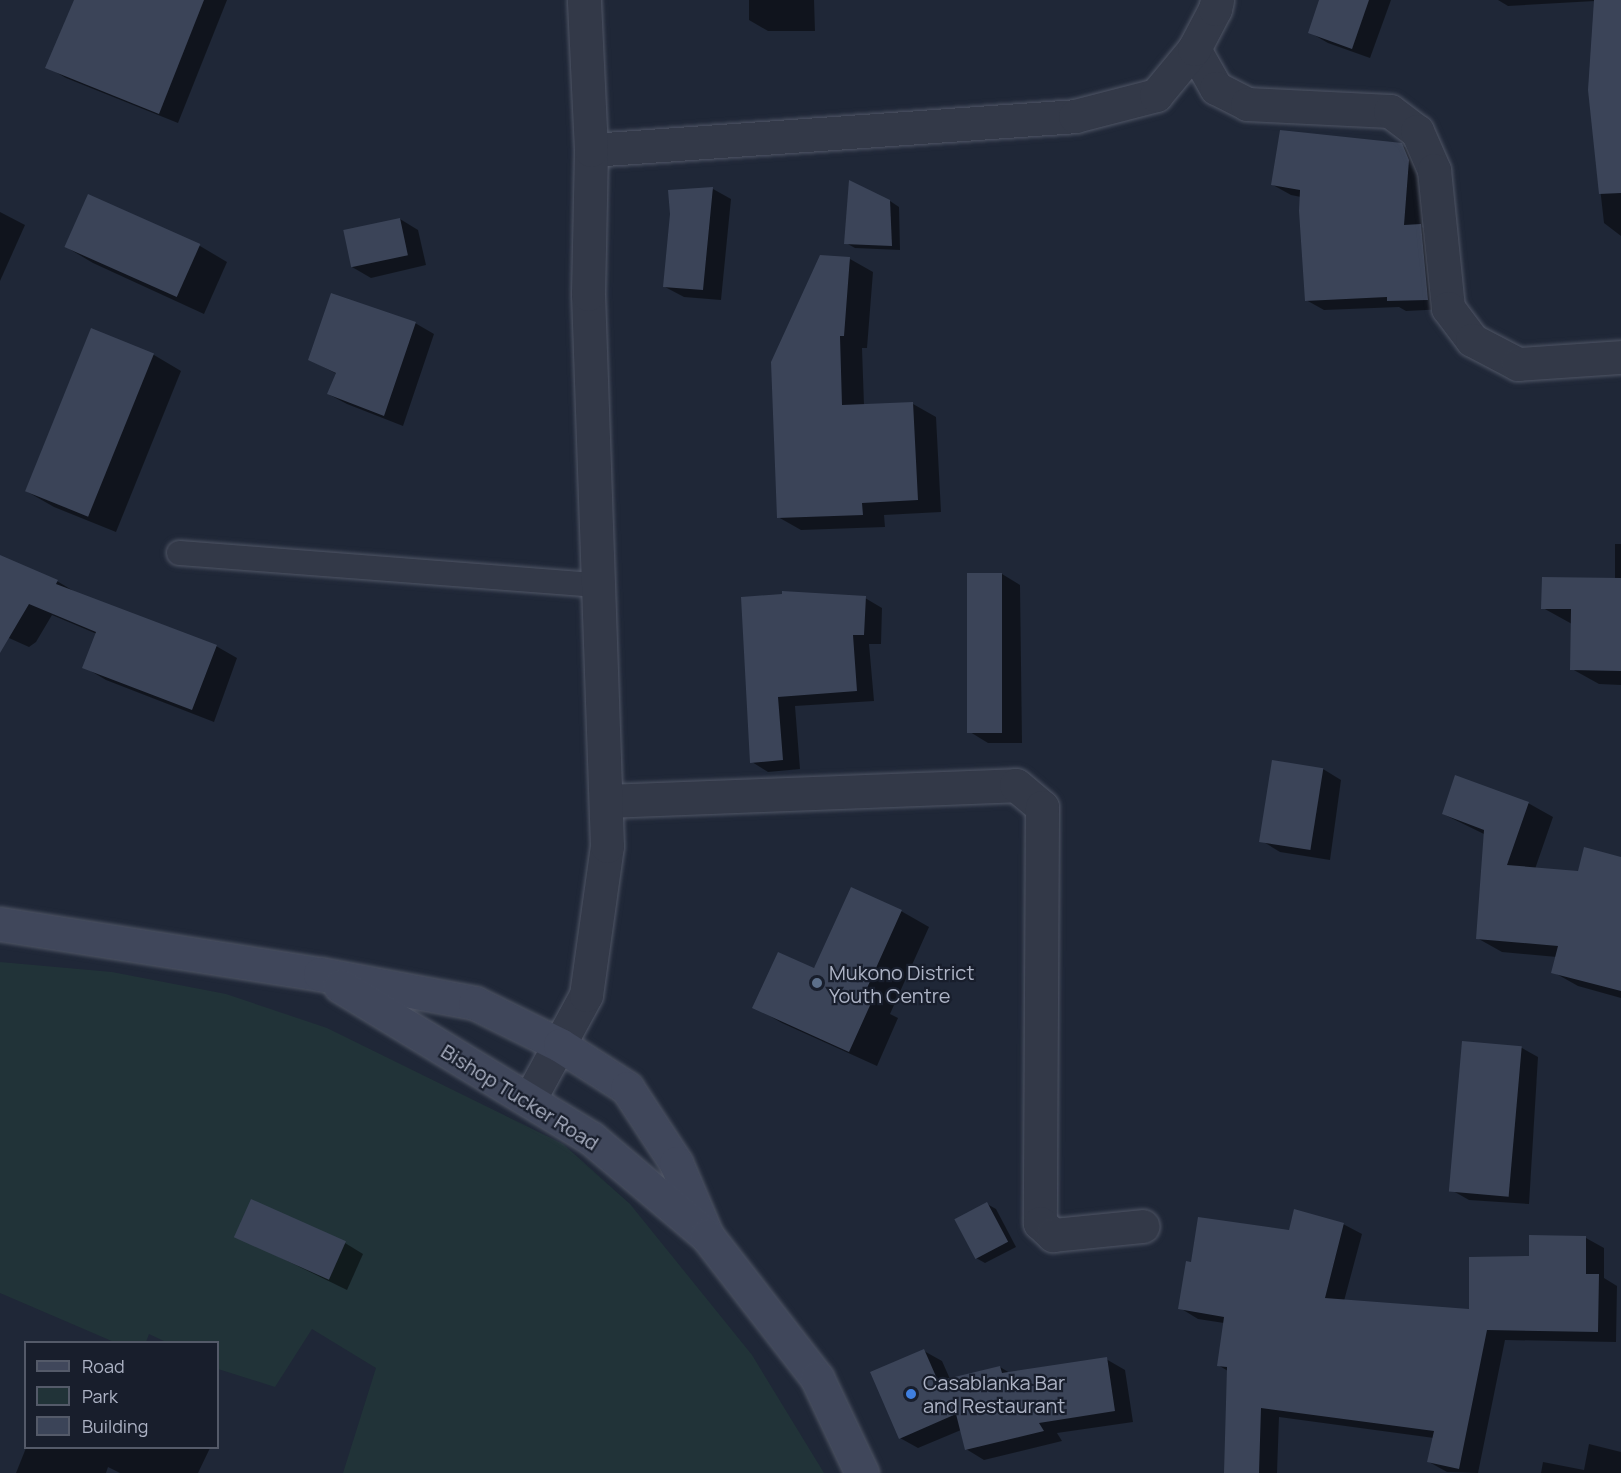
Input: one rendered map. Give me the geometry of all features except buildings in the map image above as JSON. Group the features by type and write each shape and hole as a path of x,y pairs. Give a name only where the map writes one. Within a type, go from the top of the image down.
{"main road":[{"name":"Bishop Tucker Road","path":"0,924 320,974 475,1004 560,1045 627,1088 676,1163 707,1236"},
{"name":"Bishop Tucker Road","path":"320,974 591,1138 707,1236 817,1378 862,1473"}],"street":[{"path":"529,1100 586,995 607,846 588,294 591,150 584,0"},
{"path":"591,150 1074,116 1156,95 1194,50 1215,9 1217,0"},
{"path":"1194,50 1216,88 1247,104 1390,111 1417,131 1434,170 1448,308 1472,340 1518,364 1621,357"},
{"path":"606,801 1016,785 1042,807 1040,1223 1053,1235 1143,1226"}],"lane":[{"path":"178,553 598,585"}],"green space":[{"path":"0,962 112,972 226,994 327,1028 563,1144 630,1204 752,1355 824,1473 343,1473 376,1368 312,1329 275,1387 219,1369 219,1341 164,1341 149,1334 146,1341 112,1341 0,1293"}],"place":[{"name":"Mukono District Youth Centre","path":"817,983"},
{"name":"Casablanka Bar and Restaurant","path":"911,1394"}]}
